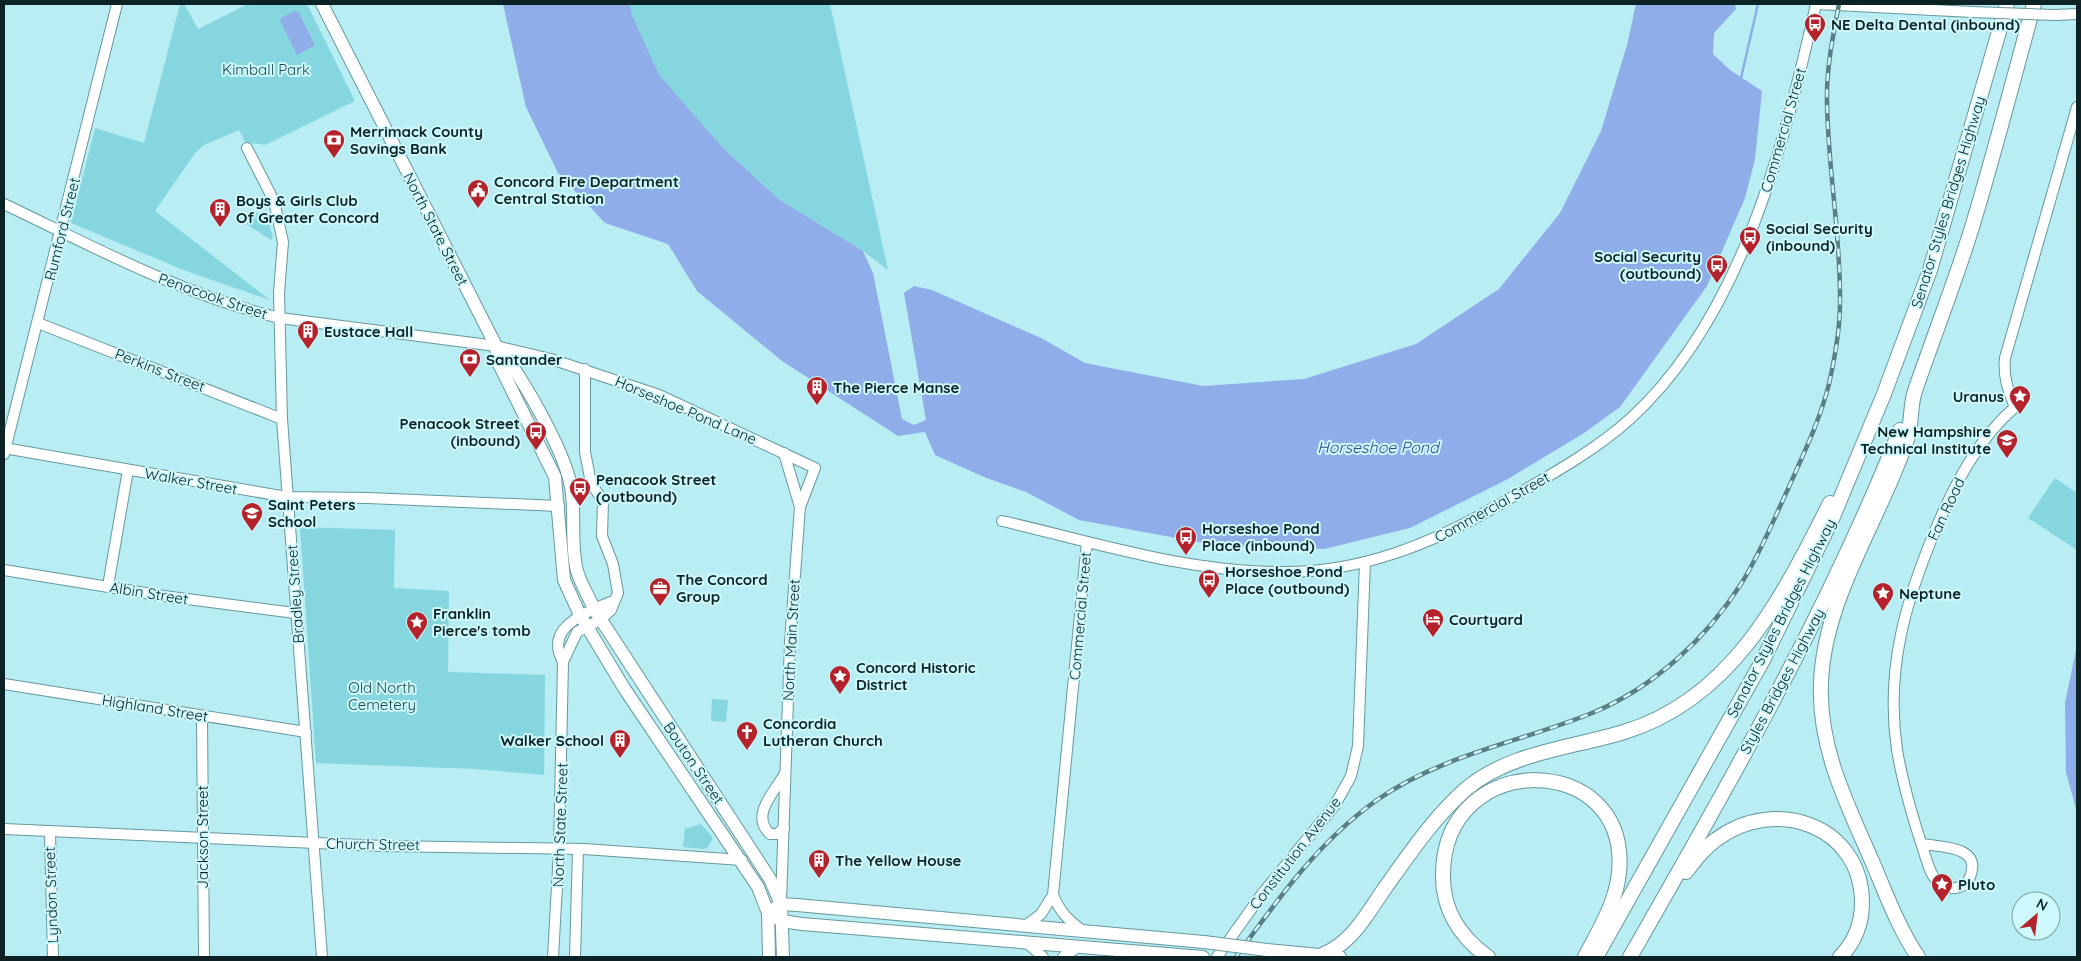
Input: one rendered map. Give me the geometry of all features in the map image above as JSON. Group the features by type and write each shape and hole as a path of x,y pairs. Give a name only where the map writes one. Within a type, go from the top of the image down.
{"highway":[{"name":"Senator Styles Bridges Highway","path":"1596,957 1763,660 1832,519 1884,394 1930,270 2007,4"},
{"path":"1918,957 1894,913 1840,788 1824,727 1820,686 1823,654 1833,614 1908,436 1914,395 1948,302 1974,222 2034,4"},
{"name":"Styles Bridges Highway","path":"1630,957 1797,656 1843,563 1914,395"},
{"path":"1322,955 1344,944 1439,816 1480,779 1505,765 1526,758 1626,731 1682,704 1723,672 1751,641 1775,606 1838,488 1856,460"},
{"path":"1488,957 1462,933 1452,917 1443,884 1443,865 1446,848 1459,820 1478,799 1504,784 1538,779 1565,784 1593,802 1610,823 1618,847 1619,875 1614,894 1584,957"},
{"path":"1660,904 1701,853 1717,839 1735,828 1756,821 1776,818 1807,823 1834,839 1841,846 1857,872 1862,892 1860,923 1847,951 1840,957"}],"main road":[{"name":"North State Street","path":"322,4 496,346 512,366 566,467 573,508 577,571 597,615"},
{"name":"North State Street","path":"496,346 498,362 555,478 559,506 564,580 583,621"},
{"name":"Bouton Street","path":"597,615 770,880 781,904 782,921"},
{"name":"Bouton Street","path":"583,621 624,688 742,860 758,887 768,913"},
{"path":"768,913 781,904 1204,942 1340,957"},
{"path":"768,913 782,921 1198,957"},
{"path":"768,913 769,957"},
{"path":"782,921 783,957"},
{"path":"1078,946 1101,957"}],"street":[{"name":"Rumford Street","path":"4,450 38,323 117,4"},
{"path":"1816,4 1972,12 2077,14"},
{"name":"Commercial Street","path":"1025,926 1041,914 1053,895 1087,542 1178,562 1243,571 1284,572 1327,569 1365,562 1443,535 1551,474 1629,420 1668,379 1689,350 1716,305 1767,191 1783,141 1816,4"},
{"name":"Fan Road","path":"1922,844 1962,851 1969,855 1972,862 1970,879 1963,886 1956,888 1946,887 1937,882 1932,875 1922,844 1904,783 1894,721 1895,673 1903,619 1921,564 1948,500 1977,449 1994,427 2015,407 2003,372 2005,358 2077,106"},
{"name":"Bradley Street","path":"247,148 274,201 282,233 280,318 282,418 322,957"},
{"name":"Penacook Street","path":"4,204 174,284 225,303 280,318 496,346"},
{"name":"Perkins Street","path":"38,323 282,418"},
{"name":"Horseshoe Pond Lane","path":"496,346 527,352 585,369 659,395 814,468"},
{"path":"585,369 585,452 591,483 603,501 602,536 606,551 613,564 618,593 614,601 597,615"},
{"name":"Walker Street","path":"4,450 287,497 368,498 559,506"},
{"name":"North Main Street","path":"784,453 800,507"},
{"name":"North Main Street","path":"781,904 790,642 800,507 814,468"},
{"path":"108,586 128,470"},
{"path":"1002,521 1087,542"},
{"name":"Constitution Avenue","path":"1217,957 1262,894 1335,805 1351,776 1358,746 1365,562"},
{"name":"Albin Street","path":"4,570 295,613"},
{"name":"North State Street","path":"553,957 559,850 563,662 558,653 558,643 569,621 583,621 597,615"},
{"name":"Highland Street","path":"4,684 306,732"},
{"name":"Jackson Street","path":"202,716 204,957"},
{"path":"784,828 777,834 770,834 762,827 760,818 764,807 785,774"},
{"name":"Church Street","path":"4,829 313,843 578,849 742,860"},
{"name":"Lyndon Street","path":"50,832 53,957"},
{"path":"575,957 578,849"},
{"path":"1053,895 1059,910 1083,931"},
{"path":"1025,942 1043,957"},
{"path":"1063,957 1078,946"}],"green space":[{"name":"Kimball Park","path":"180,4 184,4 198,29 248,4 307,4 355,101 265,145 245,142 239,130 204,145 195,153 155,211 270,300 186,271 71,223 95,128 144,143"},
{"path":"630,4 830,4 888,270 863,251 780,200 724,149 658,75 632,15"},
{"path":"254,213 266,214 273,237 271,240 246,224"},
{"path":"2055,478 2077,493 2077,550 2028,518"},
{"name":"Old North Cemetery","path":"300,527 395,530 394,588 449,591 448,672 545,675 544,775 475,769 316,763"},
{"path":"712,699 728,700 726,722 711,721"},
{"path":"701,824 713,838 708,847 703,849 683,847 685,829"}],"water":[{"name":"Horseshoe Pond","path":"503,4 630,4 632,15 659,75 724,149 780,200 863,251 873,273 902,419 914,425 926,420 904,293 914,286 932,290 1043,339 1085,363 1203,386 1304,379 1416,344 1499,289 1560,213 1601,131 1627,45 1636,4 1735,4 1736,9 1714,33 1713,54 1730,70 1762,91 1755,159 1745,198 1707,286 1620,407 1584,433 1508,479 1410,528 1324,549 1214,545 1079,520 1026,492 984,477 935,455 925,432 898,436 782,361 697,291 668,244 605,223 558,173 526,107"},
{"path":"295,11 299,13 315,45 297,55 279,19"},
{"path":"2077,645 2077,813 2066,772 2065,703"}],"waterway":[{"path":"1741,78 1758,4"}],"railway":[{"path":"1236,957 1300,872 1336,834 1377,800 1402,785 1454,760 1592,713 1636,690 1657,676 1695,642 1712,624 1741,584 1766,537 1811,437 1829,384 1835,354 1840,313 1840,278 1828,128 1827,91 1830,53 1839,4"}],"place":[{"name":"NE Delta Dental (inbound)","path":"1815,43"},
{"name":"Merrimack County Savings Bank","path":"334,159"},
{"name":"Concord Fire Department Central Station","path":"478,209"},
{"name":"Boys & Girls Club Of Greater Concord","path":"220,228"},
{"name":"Social Security (inbound)","path":"1750,256"},
{"name":"Social Security (outbound)","path":"1717,284"},
{"name":"Eustace Hall","path":"308,350"},
{"name":"Santander","path":"470,378"},
{"name":"The Pierce Manse","path":"817,406"},
{"name":"Uranus","path":"2020,415"},
{"name":"Penacook Street (inbound)","path":"536,451"},
{"name":"New Hampshire Technical Institute","path":"2007,459"},
{"name":"Penacook Street (outbound)","path":"580,507"},
{"name":"Saint Peters School","path":"252,532"},
{"name":"Horseshoe Pond Place (inbound)","path":"1186,556"},
{"name":"Horseshoe Pond Place (outbound)","path":"1209,599"},
{"name":"The Concord Group","path":"660,607"},
{"name":"Neptune","path":"1883,612"},
{"name":"Courtyard","path":"1433,638"},
{"name":"Franklin Pierce's tomb","path":"417,641"},
{"name":"Concord Historic District","path":"840,695"},
{"name":"Concordia Lutheran Church","path":"747,751"},
{"name":"Walker School","path":"620,759"},
{"name":"The Yellow House","path":"819,879"},
{"name":"Pluto","path":"1942,903"}]}
